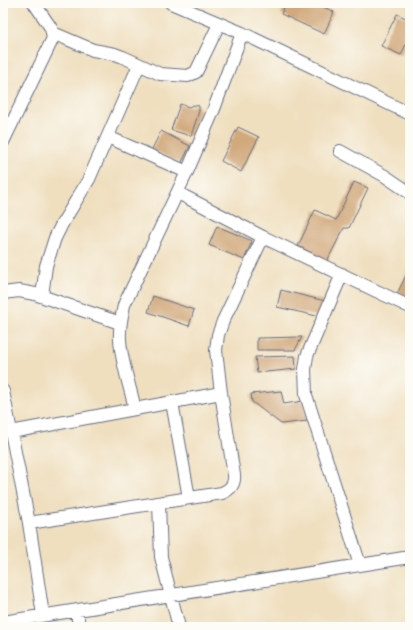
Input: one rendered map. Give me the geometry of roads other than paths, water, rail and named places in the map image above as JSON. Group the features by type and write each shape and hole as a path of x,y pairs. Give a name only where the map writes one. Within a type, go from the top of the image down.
{"street":[{"path":"3,142 52,42 53,34 49,24 34,3"},
{"path":"170,3 242,33 410,114"},
{"path":"53,34 88,48 115,54 160,74 183,76 192,75 198,68 219,24"},
{"path":"136,409 122,355 120,338 120,323 124,305 178,193 214,109 242,33"},
{"path":"42,296 46,266 55,238 62,224 84,191 139,65"},
{"path":"108,137 187,172"},
{"path":"340,150 385,176 410,193"},
{"path":"178,193 262,237 410,306"},
{"path":"29,523 228,491 234,481 220,393 216,350 218,335 262,237"},
{"path":"342,274 311,344 305,369 304,382 306,395 360,565"},
{"path":"3,293 23,291 42,296 120,323"},
{"path":"3,391 29,523 43,616"},
{"path":"11,432 220,393"},
{"path":"172,402 189,498"},
{"path":"159,503 161,558 179,627"},
{"path":"3,622 410,557"},
{"path":"78,610 78,627"}]}
